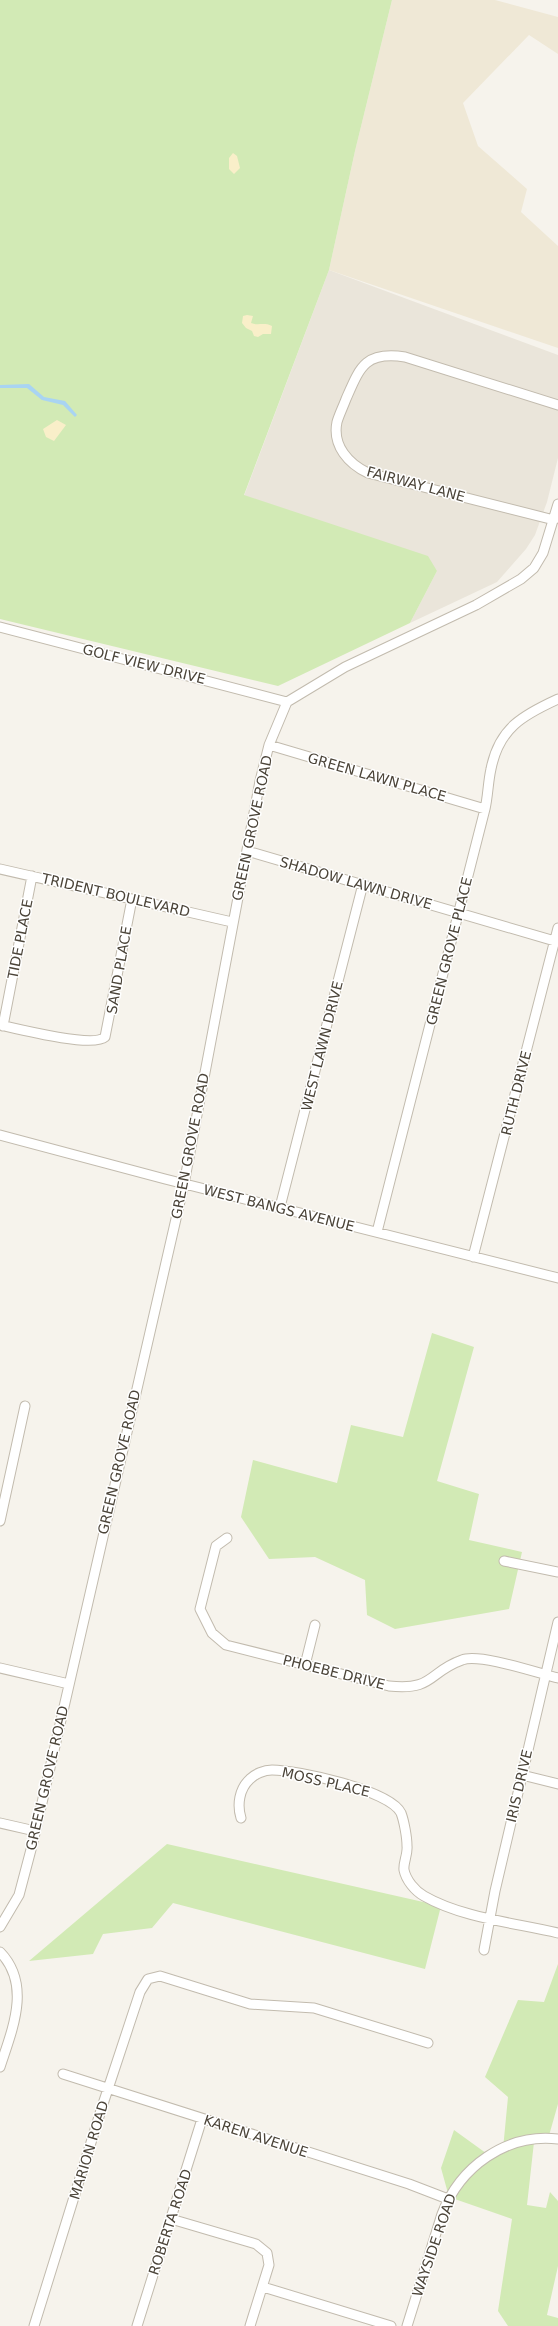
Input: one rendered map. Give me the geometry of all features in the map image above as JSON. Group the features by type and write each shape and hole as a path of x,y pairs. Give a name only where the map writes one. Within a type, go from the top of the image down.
{"street":[{"name":"FAIRWAY LANE","path":"554,520 368,473 357,467 346,458 340,447 336,434 337,422 358,370 368,362 381,356 405,357 558,405"},
{"path":"287,702 345,667 476,605 521,579 538,562 554,520 558,504"},
{"name":"GOLF VIEW DRIVE","path":"0,627 287,702"},
{"name":"GREEN GROVE PLACE","path":"377,1232 485,809 492,762 504,736 523,716 558,699"},
{"name":"GREEN GROVE ROAD","path":"0,1927 19,1895 35,1831 184,1184 232,922 269,745 287,702"},
{"name":"GREEN LAWN PLACE","path":"269,745 485,809"},
{"name":"SHADOW LAWN DRIVE","path":"247,851 556,941"},
{"name":"TRIDENT BOULEVARD","path":"0,869 232,922"},
{"name":"TIDE PLACE","path":"2,1026 32,876"},
{"name":"WEST LAWN DRIVE","path":"280,1207 363,884"},
{"name":"SAND PLACE","path":"2,1026 56,1037 102,1040 107,1034 132,899"},
{"name":"RUTH DRIVE","path":"474,1257 556,941 558,928"},
{"name":"WEST BANGS AVENUE","path":"0,1135 184,1184 558,1278"},
{"path":"0,1521 25,1406"},
{"name":"PHOEBE DRIVE","path":"227,1538 216,1546 200,1609 206,1625 215,1636 226,1645 389,1686 408,1688 427,1682 456,1663 469,1658 483,1659 558,1678"},
{"path":"504,1561 558,1572"},
{"name":"IRIS DRIVE","path":"484,1950 522,1775 558,1622"},
{"path":"305,1665 315,1625"},
{"path":"0,1668 69,1684"},
{"name":"MOSS PLACE","path":"241,1818 239,1810 240,1796 246,1783 255,1774 270,1770 299,1773 373,1792 390,1801 401,1813 408,1846 404,1870 412,1886 423,1896 451,1908 558,1933"},
{"path":"522,1775 558,1784"},
{"path":"0,1823 35,1831"},
{"path":"0,1952 12,1971 17,1988 18,2002 15,2019 0,2067"},
{"name":"MARION ROAD","path":"34,2326 140,1992 144,1983 151,1977 160,1976 168,1978 250,2004 314,2008 428,2043"},
{"name":"KAREN AVENUE","path":"63,2074 428,2190 448,2199"},
{"name":"ROBERTA ROAD","path":"137,2326 202,2119"},
{"name":"WAYSIDE ROAD","path":"407,2326 448,2199 465,2174 486,2157 504,2147 527,2140 558,2139"},
{"path":"170,2219 198,2225 263,2248 267,2253 269,2265 264,2287 250,2326"},
{"path":"264,2287 391,2326"}],"shaded area":[{"path":"392,0 495,0 558,17 558,54 529,35 463,103 478,146 527,189 521,212 558,246 558,348 329,270 355,151"},
{"path":"329,270 558,355 558,458 547,502 535,535 526,549 497,582 410,623 437,571 244,496"}],"green space":[{"path":"0,0 392,0 355,151 329,270 244,495 428,556 437,571 410,623 278,686 0,619"},
{"path":"432,1333 474,1347 437,1481 479,1494 469,1540 522,1552 509,1609 395,1629 367,1615 365,1580 315,1557 269,1559 241,1517 253,1460 337,1483 351,1425 403,1437"},
{"path":"167,1844 441,1906 425,1969 173,1903 152,1928 103,1934 93,1954 29,1961"},
{"path":"558,1964 558,2104 548,2139 534,2142 527,2205 546,2208 550,2192 558,2201 558,2266 547,2315 558,2318 558,2326 508,2326 498,2311 512,2219 449,2197 441,2168 454,2130 490,2156 503,2149 508,2097 485,2077 518,2000 544,2002"}],"sand":[{"path":"233,153 237,156 240,168 234,174 229,169 229,158"},
{"path":"243,316 253,316 251,323 272,326 271,334 263,334 258,337 254,336 252,331 246,328 242,323"},
{"path":"57,420 66,425 54,441 46,437 43,429"}],"water":[{"path":"29,384 44,397 65,401 77,415 75,417 63,405 42,400 27,388 0,388 0,385"}]}
